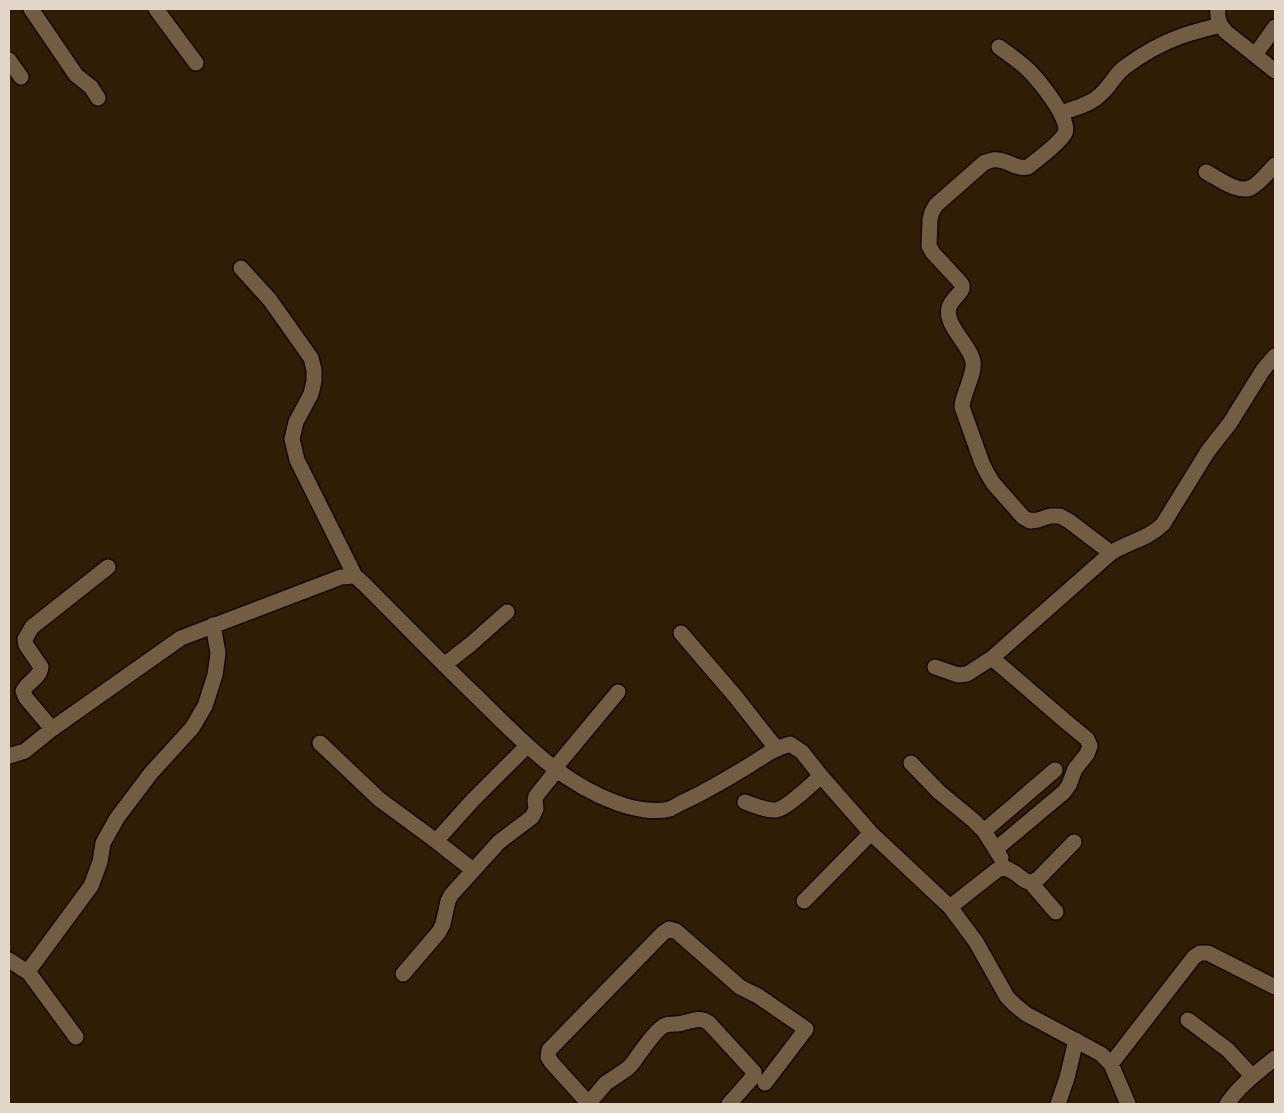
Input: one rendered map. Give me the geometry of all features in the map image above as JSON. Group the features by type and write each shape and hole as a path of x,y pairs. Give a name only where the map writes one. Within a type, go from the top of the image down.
{"street":[{"path":"31,9 76,75 91,88 98,98"},
{"path":"156,9 196,64"},
{"path":"1218,9 1220,25 1226,32 1275,71"},
{"path":"1061,114 1091,102 1101,95 1123,68 1146,54 1180,36 1220,25"},
{"path":"1255,55 1275,27"},
{"path":"999,47 1024,66 1040,82 1066,123 1066,131 1061,139 1028,167 1022,168 1000,160 985,162 936,205 932,212 929,246 962,285 962,289 950,304 948,311 953,327 970,353 974,363 962,399 962,407 987,474 1023,518 1030,521 1050,516 1060,516 1111,553"},
{"path":"9,60 21,78"},
{"path":"1206,172 1238,189 1246,190 1254,186 1275,166"},
{"path":"241,268 270,300 311,358 314,370 311,394 296,422 292,439 297,460 355,576 527,746 572,782 600,797 629,808 648,810 669,809 695,797 776,748 790,744 802,752 820,776 871,833 950,907 976,942 1007,996 1015,1005 1026,1014 1101,1054 1111,1064 1128,1104"},
{"path":"935,668 958,675 967,674 992,658 1111,553 1155,532 1163,524 1208,451 1230,423 1262,370 1275,356"},
{"path":"52,729 26,698 23,691 41,671 41,667 26,644 27,634 32,627 108,567"},
{"path":"9,756 25,751 52,729 181,638 341,577 355,576"},
{"path":"444,665 479,638 508,612"},
{"path":"29,973 29,970 91,886 100,862 103,843 117,818 151,773 192,728 205,706 216,675 218,653 213,625"},
{"path":"681,633 735,696 776,748"},
{"path":"992,658 1087,739 1090,746 1087,754 1075,769 1064,792 996,849"},
{"path":"403,974 439,932 451,895 499,842 535,814 536,796 618,692"},
{"path":"320,743 379,799 473,870"},
{"path":"436,841 472,801 527,746"},
{"path":"910,763 939,792 984,831 1006,868 1024,880 1031,882 1056,912"},
{"path":"984,831 1055,770"},
{"path":"745,802 777,810 820,776"},
{"path":"804,901 871,833"},
{"path":"1031,882 1038,878 1074,842"},
{"path":"950,907 997,870 1006,868"},
{"path":"729,1104 752,1078 754,1072 709,1023 704,1020 699,1019 680,1024 664,1025 632,1064 606,1083 589,1104 552,1063 548,1057 549,1050 669,929 676,931 740,987 758,996 806,1029 764,1083"},
{"path":"1111,1064 1194,957 1200,953 1208,953 1275,987"},
{"path":"9,960 29,973 76,1037"},
{"path":"1188,1020 1228,1050 1252,1076"},
{"path":"1058,1104 1067,1078 1076,1040"},
{"path":"1228,1104 1233,1095 1252,1076 1275,1058"}]}
